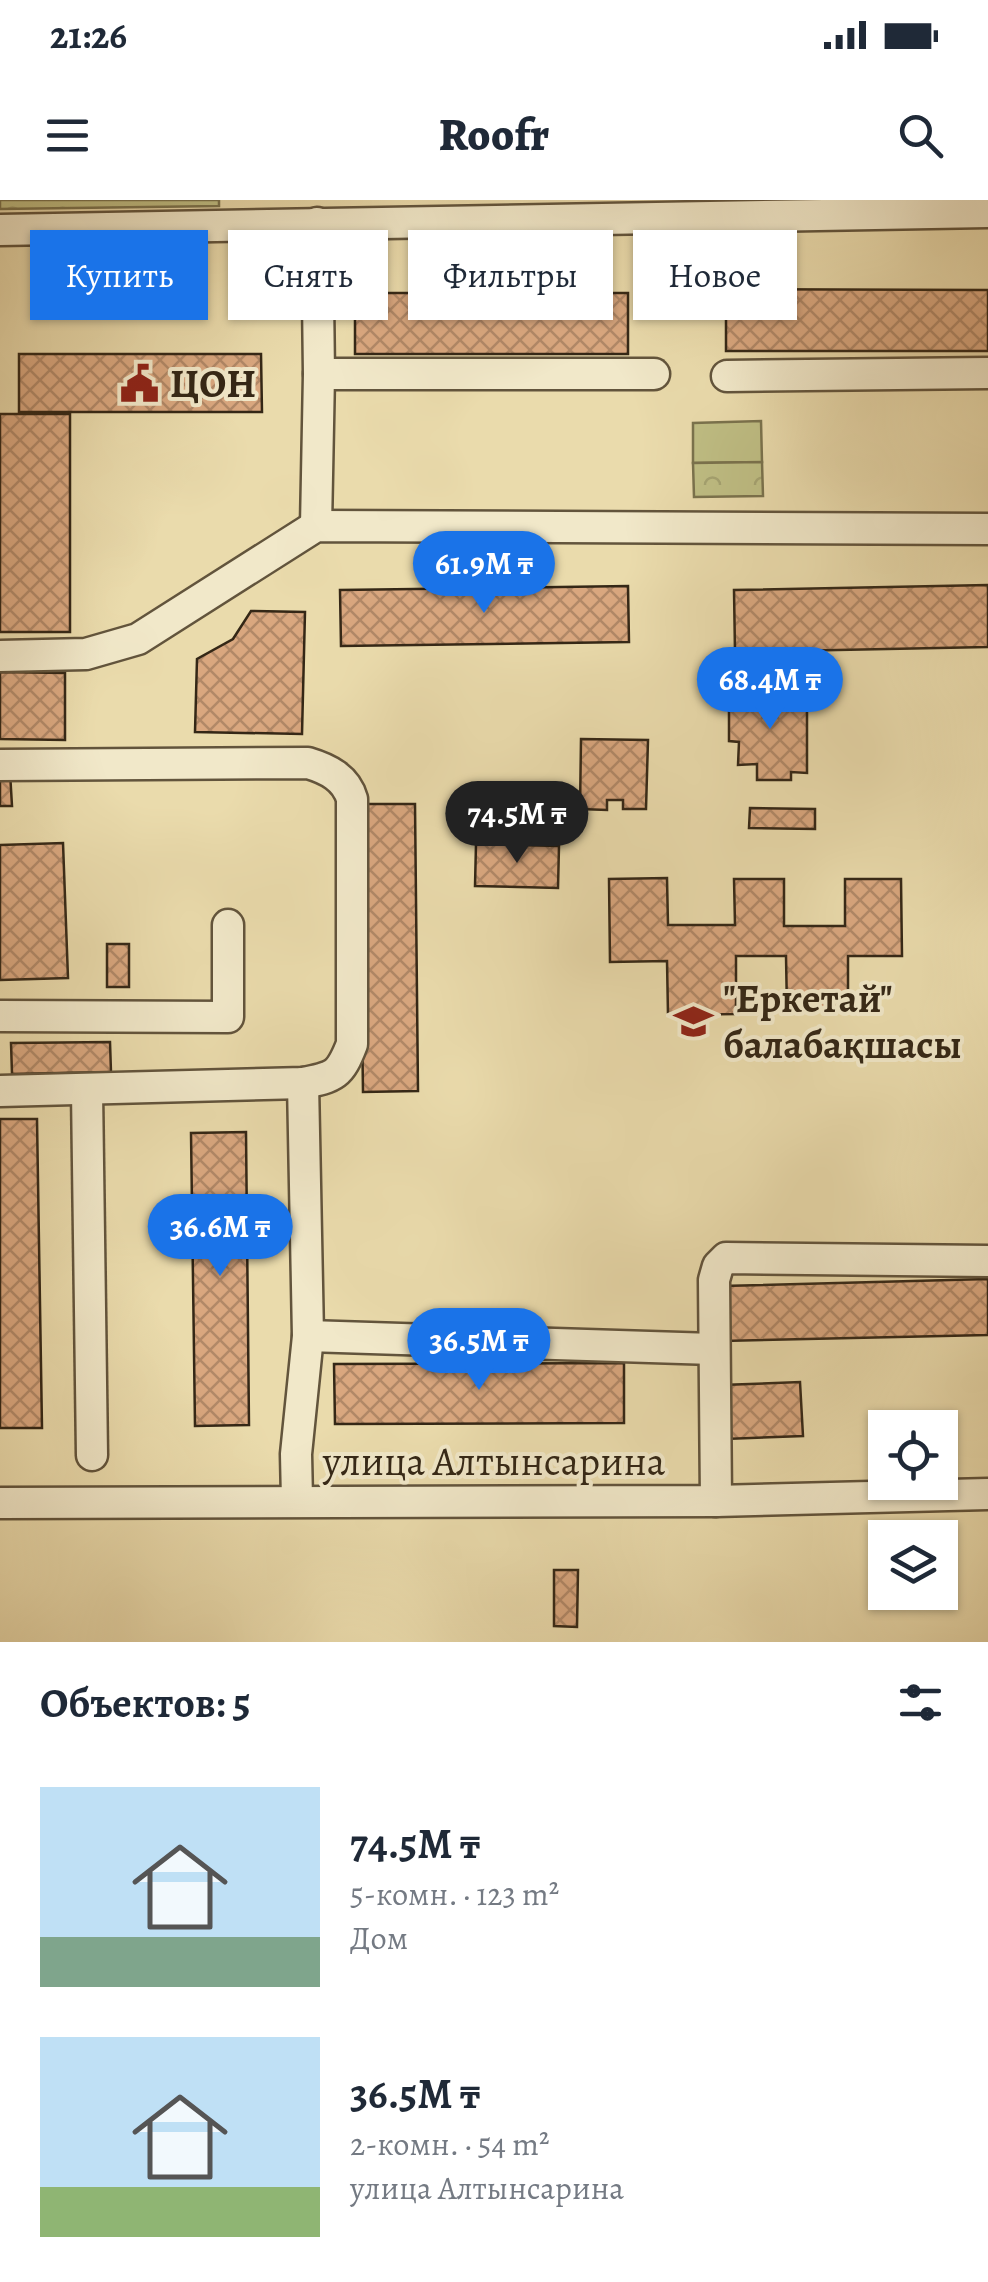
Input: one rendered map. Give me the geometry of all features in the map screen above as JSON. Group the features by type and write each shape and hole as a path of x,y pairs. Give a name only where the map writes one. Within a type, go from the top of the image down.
{"street":[{"path":"0,230 988,212"},
{"path":"316,526 317,222"},
{"path":"727,376 988,373"},
{"path":"319,374 654,374"},
{"path":"0,656 86,654 138,640 316,526 988,529"},
{"path":"0,764 308,762 328,768 352,799 352,1044 342,1070 326,1079 302,1083 0,1090"},
{"path":"0,1016 228,1017 228,924"},
{"path":"297,1500 296,1454 308,1336 302,1083"},
{"path":"86,1091 92,1454"},
{"path":"716,1501 714,1280 718,1266 726,1258 988,1260"},
{"path":"308,1336 713,1349"},
{"name":"улица Алтынсарина","path":"0,1504 716,1501 988,1494"}],"green space":[{"path":"0,200 219,200 219,206 0,209"},
{"path":"761,421 762,462 693,463 693,423"},
{"path":"762,462 763,496 694,497 693,463"}],"building":[{"path":"797,289 988,290 988,351 726,351 726,320 797,320"},
{"path":"388,293 408,293 408,320 613,320 613,293 628,293 628,354 355,354 355,320 388,320"},
{"name":"ЦОН","path":"19,354 261,354 262,412 19,412"},
{"path":"0,414 70,414 70,632 0,632"},
{"path":"988,585 988,647 735,652 734,590"},
{"path":"628,586 629,642 341,646 340,590"},
{"path":"251,611 305,612 302,734 195,732 197,659 233,639"},
{"path":"0,672 65,673 65,740 0,739"},
{"path":"729,691 807,691 807,773 791,772 791,780 757,780 757,764 738,765 739,742 729,741"},
{"path":"581,739 648,740 646,809 623,809 623,800 607,800 607,810 580,809"},
{"path":"10,772 12,806 0,806 0,773"},
{"path":"359,804 415,804 418,1091 363,1092"},
{"path":"750,808 815,809 815,829 749,828"},
{"path":"63,843 68,978 0,980 0,845"},
{"path":"476,844 559,846 558,888 475,886"},
{"path":"667,878 668,925 735,925 734,879 784,879 784,926 845,926 845,879 901,879 902,956 848,956 848,1011 787,1011 786,956 736,956 736,1014 668,1015 667,961 610,962 609,879"},
{"path":"107,944 129,944 129,987 107,987"},
{"path":"110,1042 111,1072 12,1074 11,1043"},
{"path":"0,1119 37,1119 42,1428 0,1428"},
{"path":"246,1132 249,1425 195,1426 191,1133"},
{"path":"988,1279 988,1335 723,1341 722,1286"},
{"path":"624,1363 624,1423 335,1424 334,1364"},
{"path":"800,1382 803,1436 725,1439 722,1385"},
{"path":"554,1570 578,1570 577,1627 554,1626"}],"place":[{"name":"ЦОН","path":"140,383"},
{"name":"\"Еркетай\" балабақшасы","path":"693,1021"}]}
